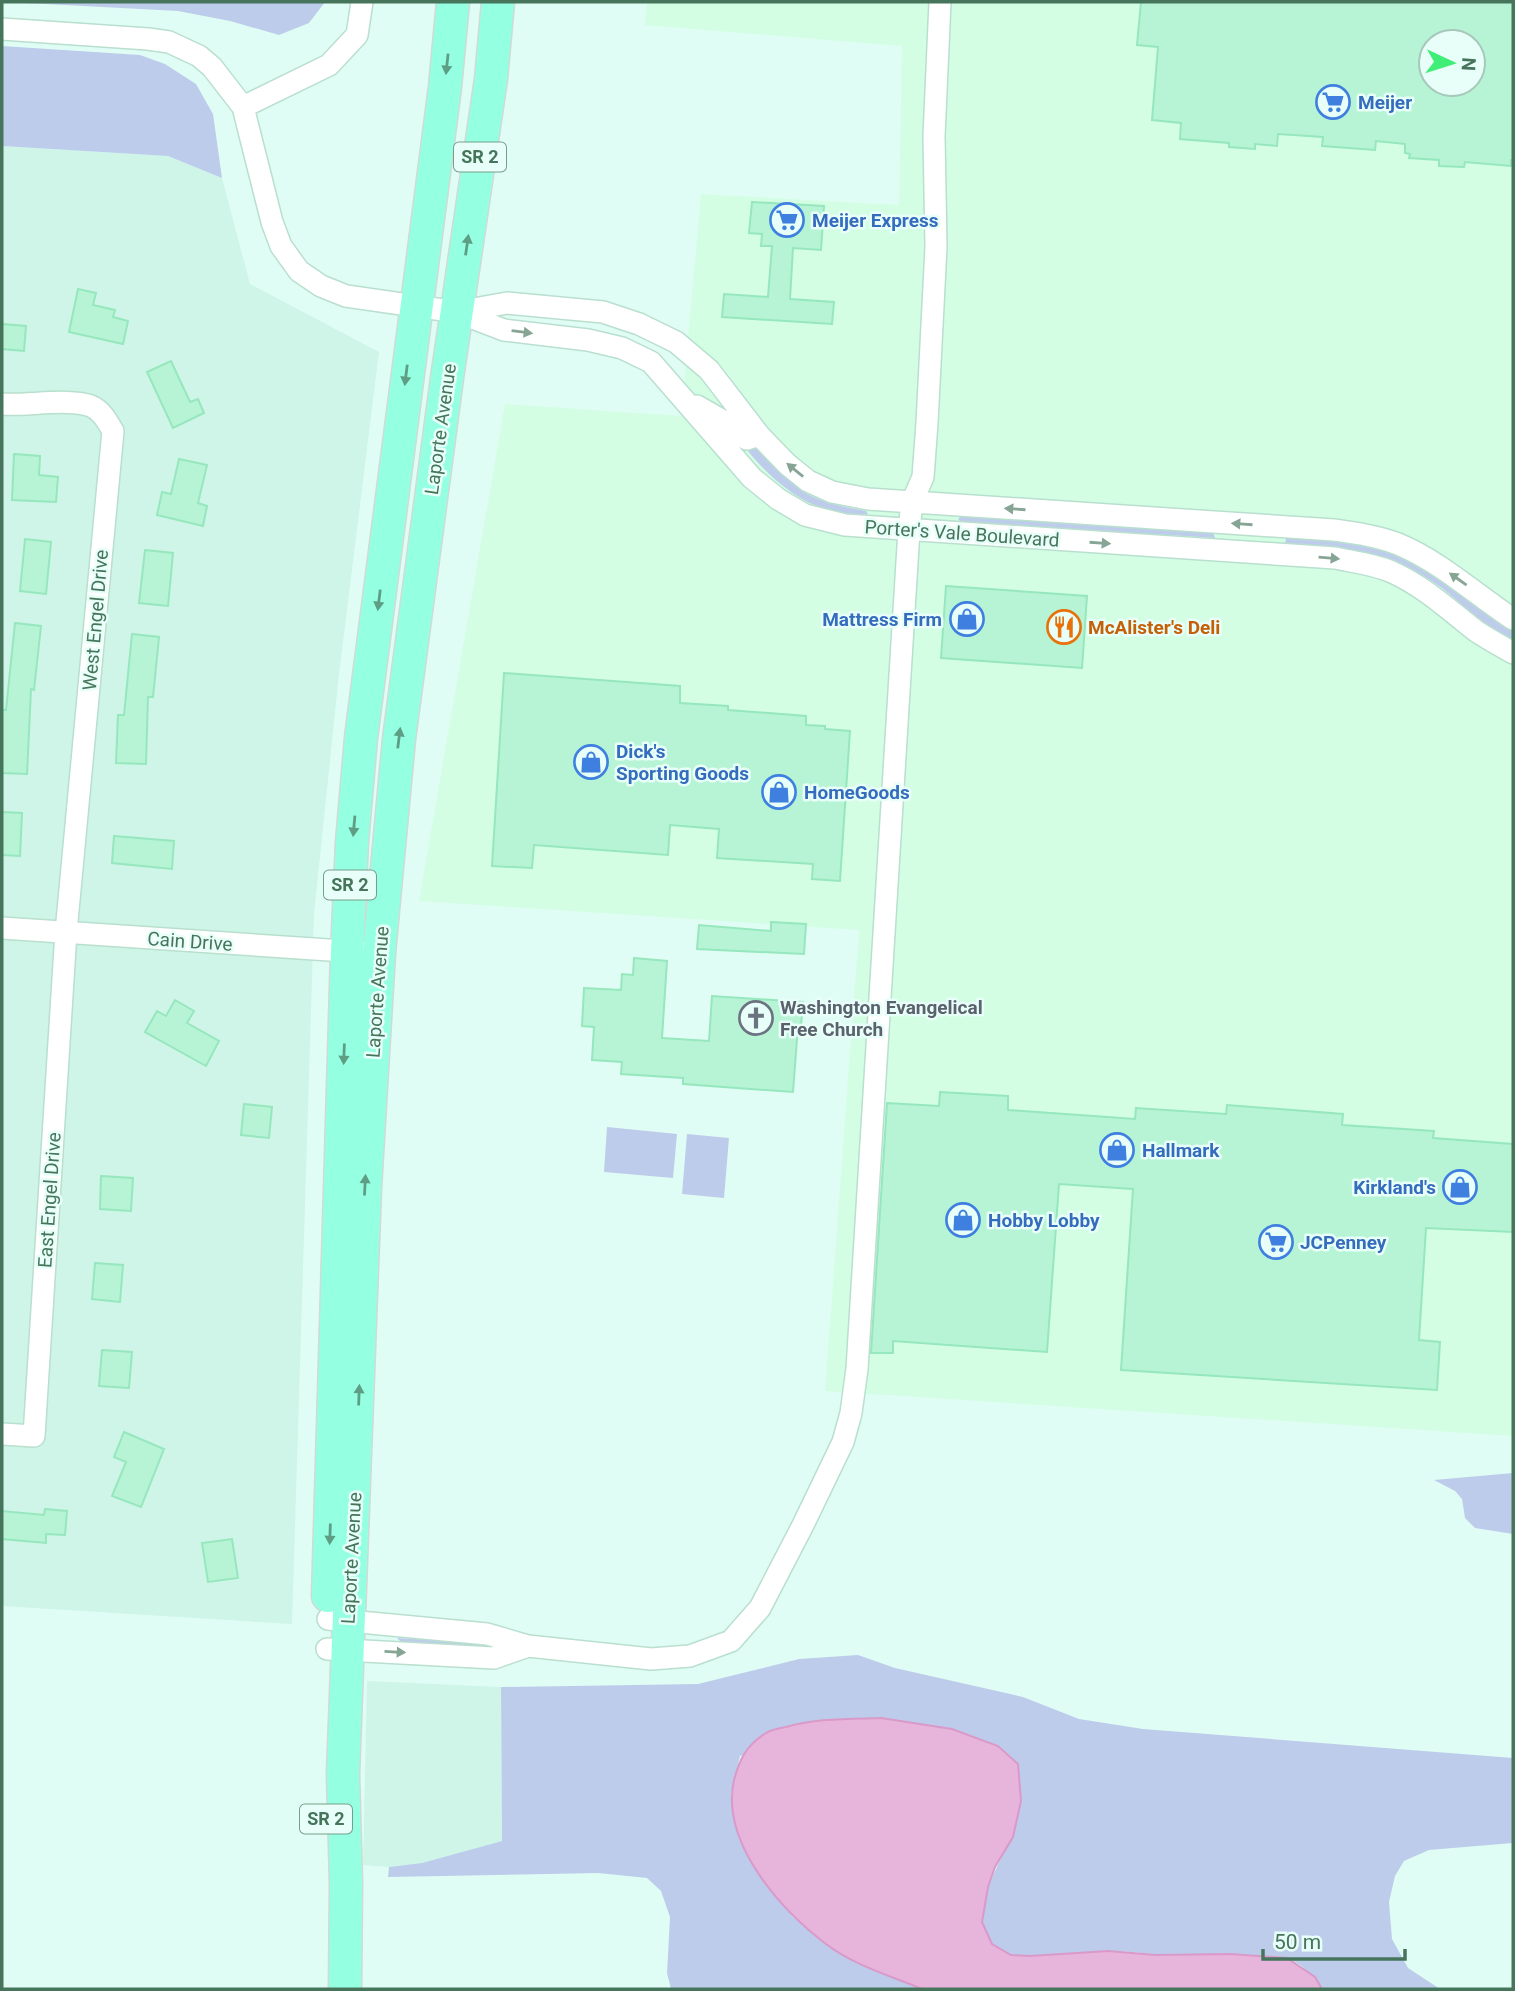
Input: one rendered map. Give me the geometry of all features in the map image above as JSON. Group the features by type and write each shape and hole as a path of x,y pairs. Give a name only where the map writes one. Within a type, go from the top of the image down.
{"main road":[{"name":"Laporte Avenue","path":"345,1989 346,1883 338,1634 347,952 352,842 361,738 445,87 453,2"},
{"name":"Laporte Avenue","path":"332,1989 324,1777 358,1432 365,1188 379,953 399,739 491,79 498,2"}],"street":[{"path":"2,29 148,38 169,42 199,56 212,67 243,107 329,65 357,35 362,2"},
{"path":"338,1634 487,1633 528,1646 651,1659 690,1656 731,1641 760,1608 843,1442 851,1413 857,1369 909,530 912,502 923,477 927,423 936,247 934,136 940,2"},
{"name":"Porter's Vale Boulevard","path":"243,107 272,222 281,246 299,271 321,286 346,296 457,312 504,330 588,340 622,348 651,362 752,478 778,499 805,515 845,525 1335,558 1365,563 1390,571 1431,593 1478,632 1513,653"},
{"name":"Porter's Vale Boulevard","path":"457,312 507,303 555,306 603,312 639,324 676,342 709,369 759,436 808,481 832,492 868,499 1362,534 1396,543 1426,558 1513,619"},
{"path":"683,398 725,422 737,435 747,439 759,436"},
{"name":"West Engel Drive","path":"2,404 63,403 90,406 104,415 113,431 66,932"},
{"name":"Cain Drive","path":"2,928 379,953"},
{"name":"East Engel Drive","path":"2,1434 34,1436 66,932"},
{"path":"338,1634 494,1658 528,1646"}],"shaded area":[{"path":"7,2 325,2 309,23 279,35 230,21 178,11"},
{"path":"647,2 1513,2 1513,1436 825,1391 859,930 419,901 505,404 681,416 701,194 899,205 902,46 645,25"},
{"path":"2,46 140,55 165,64 196,84 213,114 222,178 168,156 2,146"},
{"path":"2,146 168,156 222,178 250,284 379,352 339,674 314,914 292,1624 2,1606"},
{"path":"747,447 762,451 796,486 809,495 833,504 866,511 868,514 833,512 800,498 771,476"},
{"path":"962,515 1213,532 1215,538 961,522 958,519"},
{"path":"1286,538 1350,544 1411,561 1449,583 1488,615 1513,631 1513,640 1481,620 1436,584 1396,562 1342,549 1285,544"},
{"path":"607,1127 677,1134 673,1178 604,1172"},
{"path":"687,1134 729,1138 724,1198 682,1194"},
{"path":"1513,1473 1513,1534 1475,1528 1465,1518 1462,1499 1455,1491 1434,1480"},
{"path":"397,1638 495,1644 495,1648 401,1642"},
{"path":"858,1655 895,1668 1023,1697 1079,1719 1143,1729 1513,1758 1513,1843 1429,1850 1404,1861 1395,1876 1389,1902 1392,1939 1408,1968 1440,1989 1322,1989 1302,1967 1292,1960 1279,1957 1176,1956 1107,1951 1020,1957 995,1946 986,1934 983,1918 990,1883 1013,1837 998,1746 952,1729 881,1718 740,1756 731,1795 739,1839 761,1877 793,1917 829,1946 873,1969 922,1989 671,1989 667,1973 670,1917 661,1891 647,1878 598,1873 388,1877 389,1867 422,1863 502,1841 501,1687 698,1684 799,1659"},
{"path":"367,1681 501,1687 502,1841 422,1863 389,1867 363,1865"},
{"path":"881,1718 952,1729 998,1746 1018,1764 1021,1801 1013,1837 995,1867 988,1887 982,1922 992,1944 1011,1955 1030,1956 1108,1951 1156,1955 1231,1954 1287,1958 1315,1977 1322,1989 922,1989 860,1964 837,1951 790,1912 758,1872 736,1827 732,1803 734,1780 745,1753 768,1732 821,1720"}],"building":[{"name":"Meijer","path":"1141,2 1513,2 1513,160 1511,166 1465,162 1464,167 1439,166 1439,160 1409,158 1410,154 1405,153 1405,144 1376,141 1375,150 1322,146 1323,137 1278,134 1277,146 1255,144 1255,149 1229,147 1229,143 1180,139 1181,123 1152,120 1158,47 1137,45"},
{"path":"752,202 824,206 821,250 793,248 790,299 834,302 832,324 722,317 724,294 768,297 772,246 761,246 762,234 749,233"},
{"path":"78,289 96,293 93,305 115,310 113,317 128,321 123,344 69,332"},
{"path":"2,324 26,326 24,351 2,349"},
{"path":"171,361 190,402 198,399 204,413 173,428 147,372"},
{"path":"14,454 40,456 39,475 58,477 56,502 12,500"},
{"path":"179,459 207,465 198,503 207,506 203,526 157,515 162,492 171,494"},
{"path":"25,539 51,542 46,594 20,591"},
{"path":"145,550 173,553 168,606 139,603"},
{"path":"946,586 1087,596 1082,668 941,658"},
{"path":"15,623 41,626 34,690 31,689 27,774 2,773 2,710 6,710"},
{"path":"132,634 159,637 153,697 148,697 146,764 116,763 118,715 124,715"},
{"path":"504,673 680,686 680,703 806,716 806,725 850,731 840,881 812,879 813,864 717,858 719,829 670,825 668,855 534,845 532,868 492,866"},
{"path":"2,812 22,813 20,856 2,855"},
{"path":"114,836 174,841 172,869 112,863"},
{"path":"771,922 806,924 804,954 697,949 699,925 771,931"},
{"name":"Washington Evangelical Free Church","path":"634,958 667,961 662,1038 709,1041 712,996 803,1002 801,1026 798,1026 793,1092 683,1084 683,1078 621,1074 622,1062 592,1060 594,1027 582,1026 584,988 621,990 622,974 633,975"},
{"path":"175,1000 194,1011 187,1023 219,1041 206,1066 145,1032 157,1011 166,1016"},
{"path":"940,1092 1008,1096 1008,1110 1135,1119 1136,1108 1226,1114 1227,1105 1343,1114 1342,1125 1434,1131 1433,1138 1513,1144 1513,1232 1426,1228 1419,1340 1440,1342 1437,1390 1121,1370 1133,1189 1059,1184 1047,1352 893,1341 893,1353 871,1353 887,1103 939,1106"},
{"path":"244,1104 272,1107 269,1138 241,1135"},
{"path":"101,1176 133,1178 131,1211 100,1209"},
{"path":"95,1263 123,1265 120,1302 92,1299"},
{"path":"102,1350 132,1352 129,1388 99,1386"},
{"path":"124,1432 164,1449 141,1507 112,1496 126,1462 114,1457"},
{"path":"45,1509 67,1511 65,1535 46,1534 46,1543 2,1539 2,1511 44,1515"},
{"path":"232,1539 238,1578 208,1582 202,1543"}],"place":[{"name":"Meijer","path":"1333,102"},
{"name":"Meijer Express","path":"787,220"},
{"name":"Mattress Firm","path":"967,619"},
{"name":"McAlister's Deli","path":"1064,627"},
{"name":"Dick's Sporting Goods","path":"591,762"},
{"name":"HomeGoods","path":"779,792"},
{"name":"Washington Evangelical Free Church","path":"756,1018"},
{"name":"Hallmark","path":"1117,1150"},
{"name":"Kirkland's","path":"1460,1187"},
{"name":"Hobby Lobby","path":"963,1220"},
{"name":"JCPenney","path":"1276,1242"}]}
